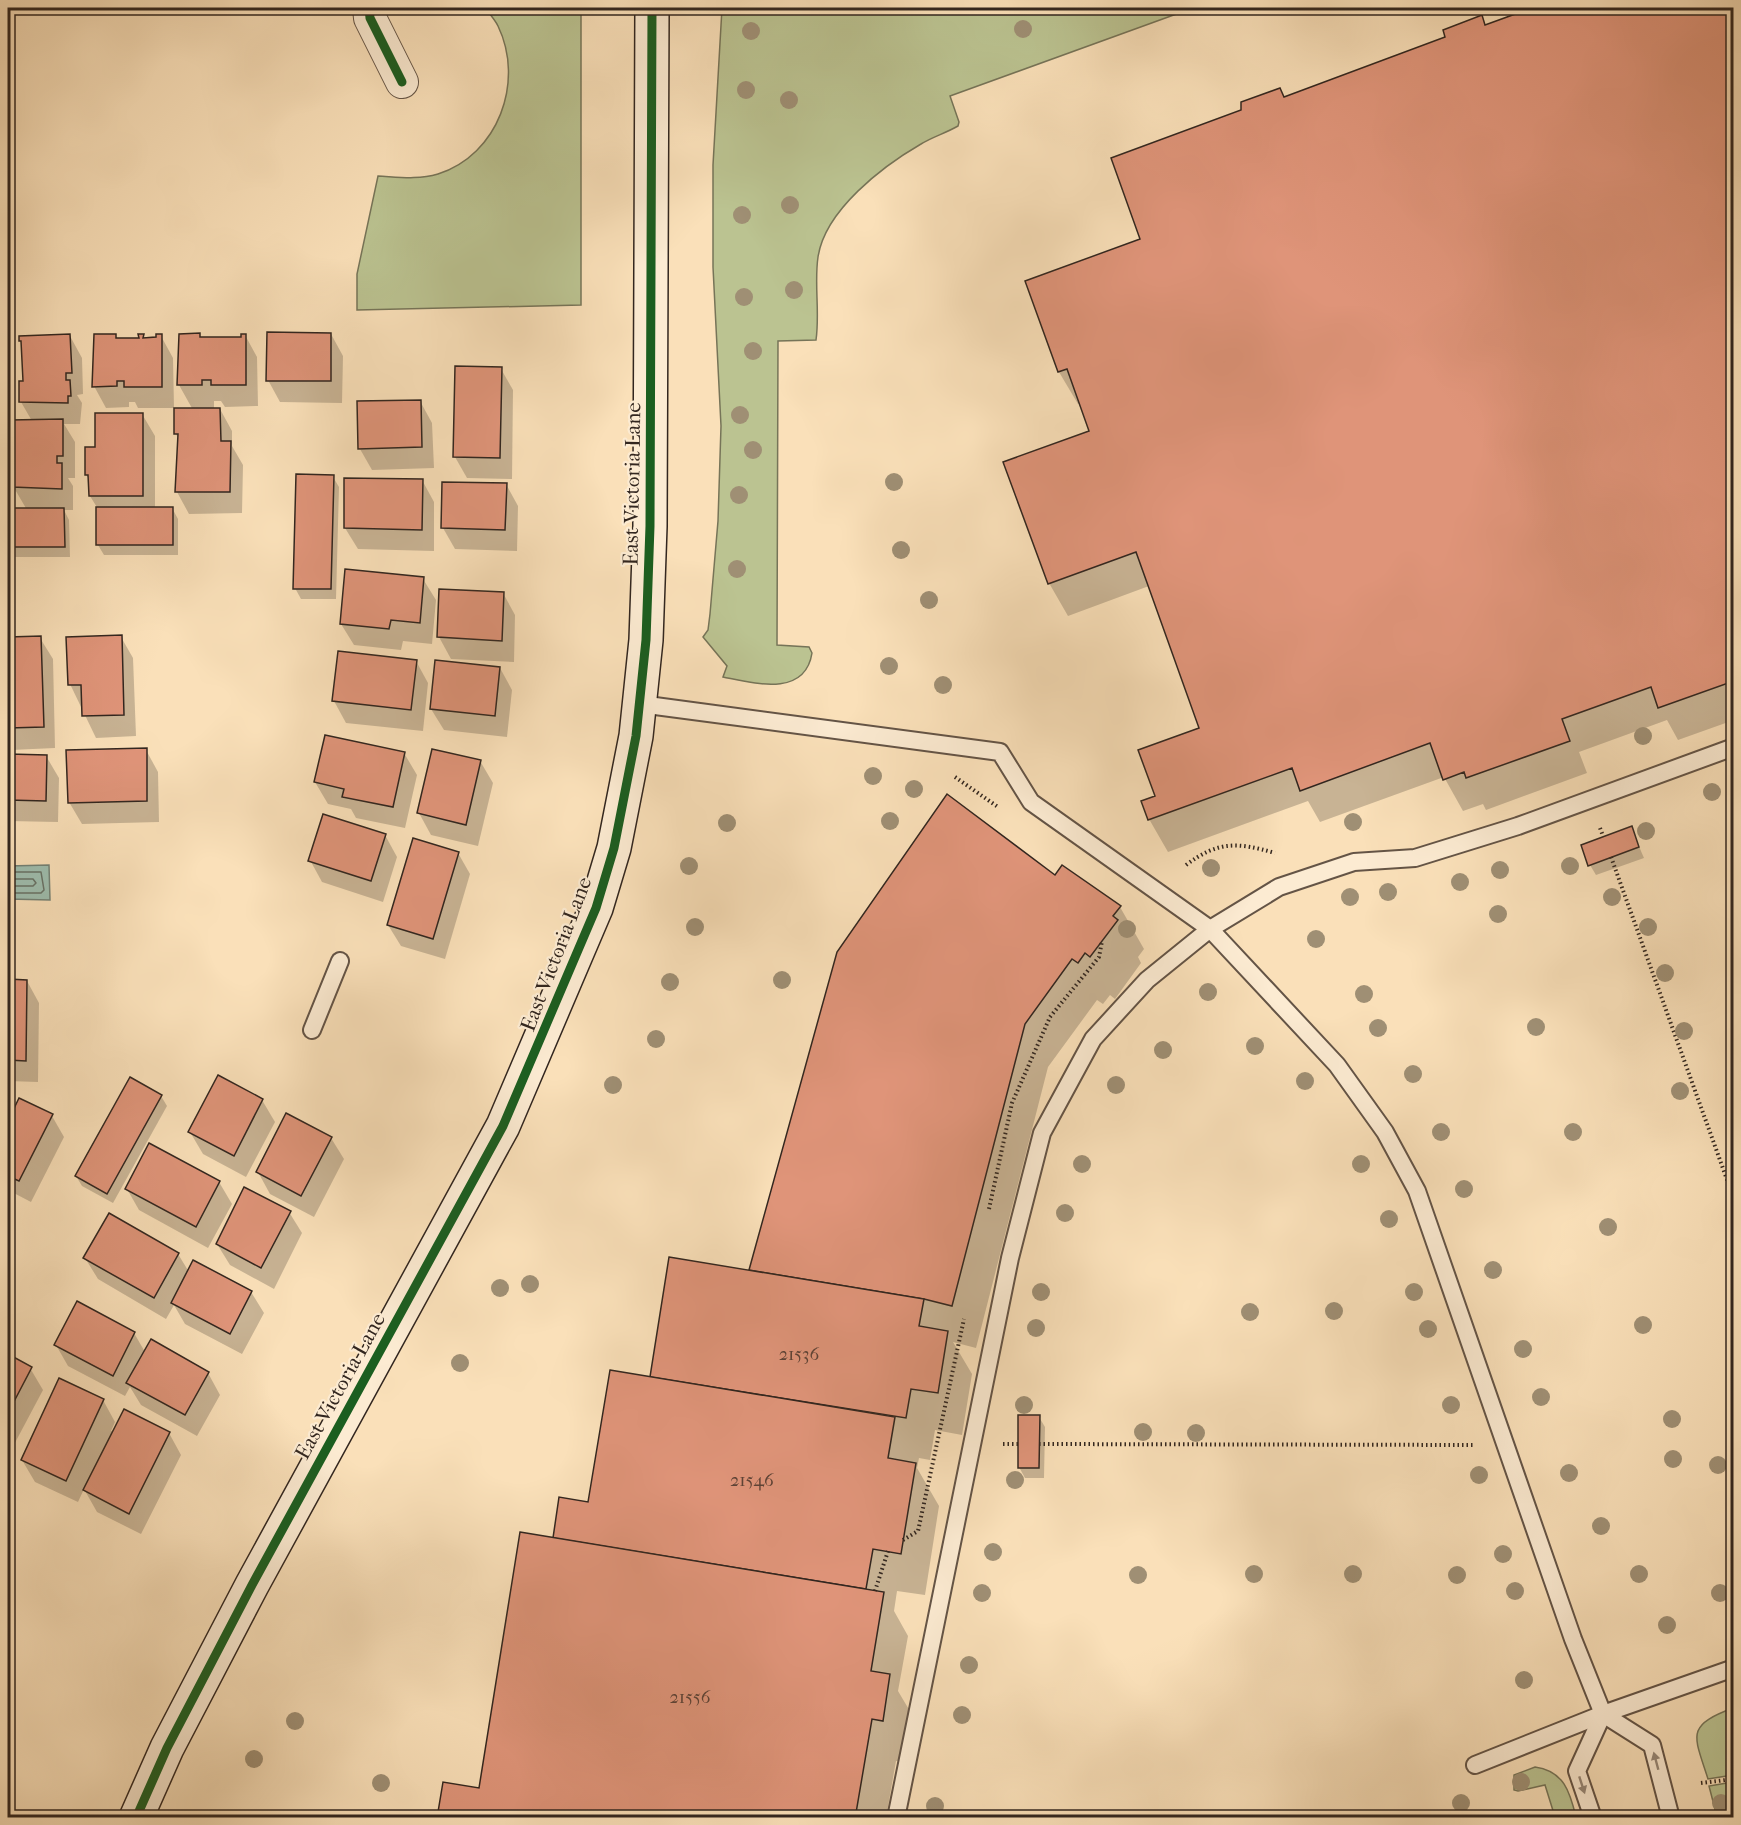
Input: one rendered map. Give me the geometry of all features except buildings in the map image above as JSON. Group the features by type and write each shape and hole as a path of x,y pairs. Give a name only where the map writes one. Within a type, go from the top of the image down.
{"street":[{"path":"369,8 370,18 402,82"},
{"name":"East Victoria Lane","path":"136,1818 166,1748 252,1584 508,1116 596,908 614,848 640,704 650,526 652,8"}],"lane":[{"path":"640,704 1000,752 1031,802 1210,929 1337,1065 1385,1132 1417,1191 1504,1445 1573,1639 1603,1714 1652,1745 1671,1818"},
{"path":"896,1818 1010,1258 1042,1133 1093,1039 1147,980 1210,929 1279,887 1354,862 1415,858 1518,826 1734,747"},
{"path":"312,1030 340,961"},
{"path":"1475,1766 1603,1714 1734,1668"},
{"path":"1593,1818 1577,1771 1603,1714"}],"path":[{"path":"949,773 1007,814"},
{"path":"1186,865 1207,850 1245,844 1275,853"},
{"path":"1611,857 1734,1199"},
{"path":"1003,1444 1018,1444"},
{"path":"1039,1444 1504,1445"},
{"path":"875,1591 888,1551"},
{"path":"1701,1783 1734,1779"}],"green space":[{"path":"485,8 581,8 581,305 357,310 357,274 378,176 423,177 438,174 459,164 476,151 490,134 501,114 507,92 506,48 498,26"},
{"path":"722,8 1193,8 950,96 959,122 958,126 925,142 890,164 858,191 832,223 823,240 818,257 816,340 778,341 777,645 809,647 812,653 807,667 799,677 789,682 776,684 762,684 723,677 727,666 703,637 708,630 718,521 721,426 713,267 713,165"},
{"path":"1733,1708 1733,1775 1708,1779 1699,1752 1697,1734 1707,1720"},
{"path":"1535,1767 1553,1773 1564,1784 1576,1817 1555,1817 1545,1785 1514,1790 1514,1775"},
{"path":"1733,1782 1733,1817 1717,1817 1709,1786"}],"water":[{"path":"49,865 50,900 8,899 8,866"}],"cycle path":[{"path":"369,8 370,18 402,82"},
{"path":"136,1818 167,1748 252,1585 503,1126 596,908 614,848 636,736 646,640 650,526 652,8"}]}
